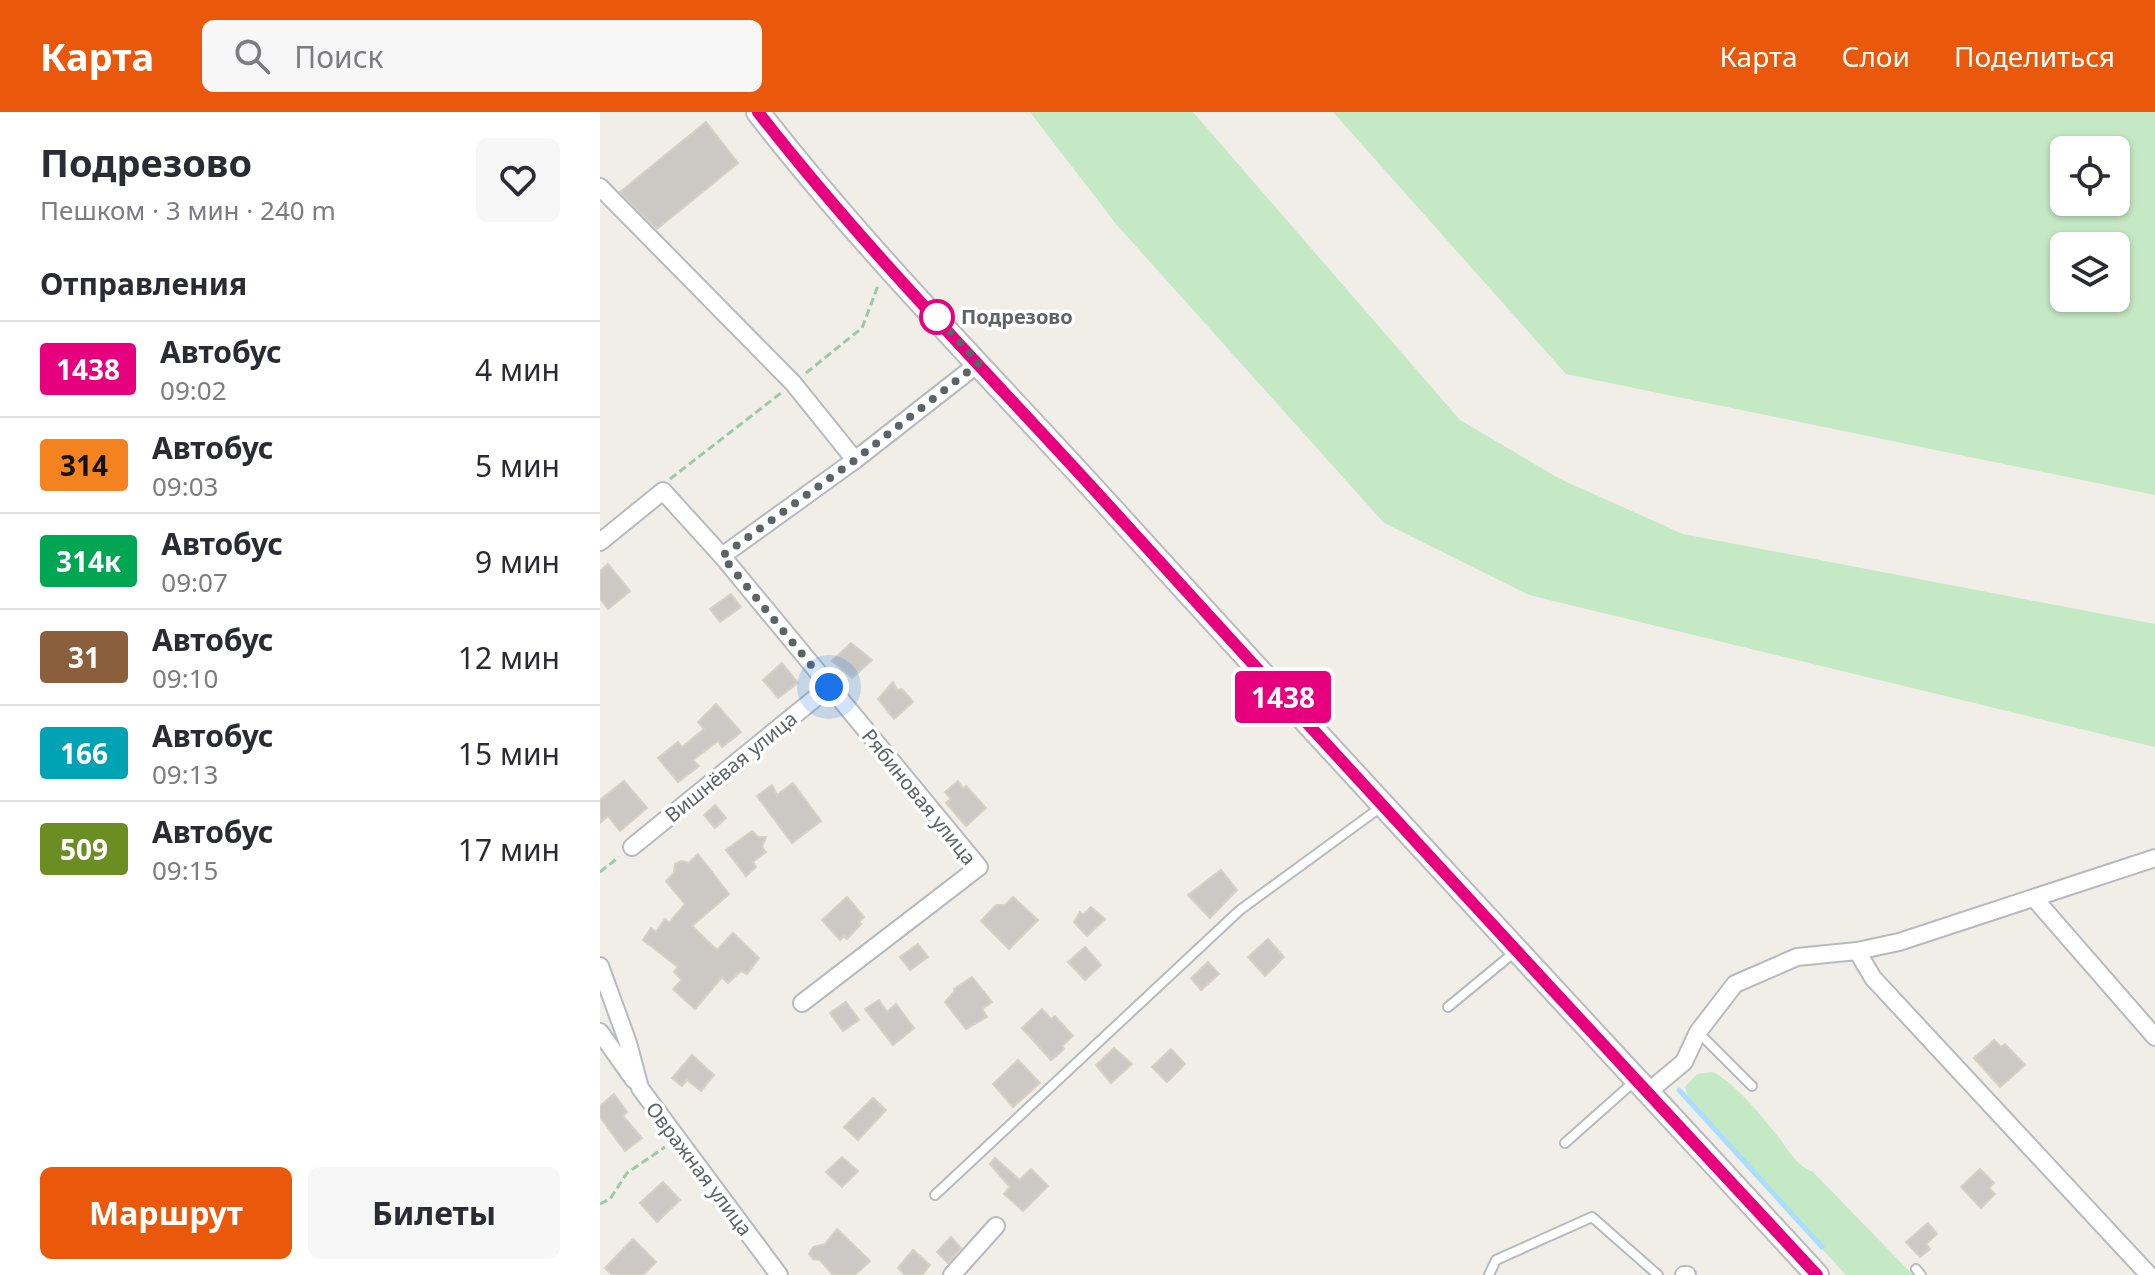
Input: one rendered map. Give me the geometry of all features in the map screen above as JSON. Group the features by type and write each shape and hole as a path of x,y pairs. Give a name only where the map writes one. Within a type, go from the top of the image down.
{"main road":[{"path":"758,112 801,167 1382,806 1817,1275"}],"street":[{"path":"600,187 793,383 855,460"},
{"path":"722,556 855,460 979,363"},
{"path":"600,542 663,491"},
{"name":"Рябиновая улица","path":"663,491 722,556 979,867 802,1003"},
{"name":"Вишнёвая улица","path":"632,847 829,687"},
{"path":"1643,1086 1684,1062 1698,1032 1735,984 1797,957 1857,951 1899,942 2155,858"},
{"path":"2034,898 2155,1037"},
{"path":"1857,951 1873,978 2149,1275"},
{"name":"Овражная улица","path":"600,966 628,1043 640,1088 779,1275"},
{"path":"600,1032 640,1088"},
{"path":"952,1275 996,1226"}],"lane":[{"path":"935,1195 1240,910 1382,806"},
{"path":"1448,1007 1516,950"},
{"path":"1698,1032 1752,1086"},
{"path":"1565,1143 1643,1086"},
{"path":"1489,1275 1496,1260 1592,1217 1658,1275"}],"path":[{"path":"663,491 671,477 862,328 877,291"},
{"path":"600,872 632,847"},
{"path":"600,1204 610,1199 627,1173 676,1139"}],"green space":[{"path":"1030,112 1193,112 1460,420 1560,479 1683,534 2155,624 2155,747 1529,595 1384,523 1116,224"},
{"path":"1333,112 2155,112 2155,495 1566,374"},
{"path":"1713,1072 1739,1092 1798,1162 1813,1172 1913,1275 1846,1275 1691,1106 1685,1087 1697,1074"}],"building":[{"path":"706,122 738,163 657,229 620,192"},
{"path":"608,564 630,591 608,609 600,599 600,571"},
{"path":"731,594 741,607 720,622 710,609"},
{"path":"851,643 872,660 852,678 832,661"},
{"path":"782,663 798,683 778,698 763,680"},
{"path":"893,682 897,690 902,689 913,702 894,719 878,699"},
{"path":"716,704 741,732 722,747 718,741 693,760 699,766 678,782 658,758 678,742 682,747 704,729 698,722"},
{"path":"624,781 647,808 620,831 608,816 600,823 600,800"},
{"path":"958,781 986,808 966,826 946,803 951,799 945,792"},
{"path":"793,783 821,821 792,843 757,796 772,785 777,795"},
{"path":"715,805 726,818 715,828 704,815"},
{"path":"752,831 758,837 766,837 762,847 766,852 753,862 756,867 746,876 726,850"},
{"path":"698,854 729,894 692,926 717,950 733,933 759,958 747,974 741,971 728,983 722,977 695,1009 673,989 682,980 674,972 678,967 643,940 651,928 656,932 665,919 669,923 685,904 666,881 674,873 675,864 681,861 689,863"},
{"path":"1221,870 1237,890 1210,918 1188,895"},
{"path":"847,897 864,917 847,939 844,936 840,940 822,920"},
{"path":"1013,897 1038,920 1009,949 981,921 996,905 1005,905"},
{"path":"1091,907 1105,919 1087,936 1074,922 1080,912 1083,915"},
{"path":"1268,939 1284,957 1265,976 1248,957"},
{"path":"918,944 928,957 910,970 900,957"},
{"path":"1085,947 1101,965 1085,980 1068,962"},
{"path":"1208,962 1219,974 1201,990 1191,978"},
{"path":"972,977 992,1002 982,1009 987,1017 966,1029 945,1002 954,989"},
{"path":"879,1000 887,1012 896,1004 914,1028 893,1045 865,1009"},
{"path":"846,1002 859,1020 843,1031 830,1013"},
{"path":"1042,1009 1051,1019 1055,1016 1073,1036 1051,1060 1022,1028"},
{"path":"1994,1040 2001,1047 2005,1044 2025,1065 2000,1087 1974,1058"},
{"path":"1114,1048 1132,1064 1111,1083 1096,1065"},
{"path":"1171,1049 1185,1064 1167,1082 1152,1067"},
{"path":"692,1055 714,1075 701,1091 687,1080 682,1086 672,1078"},
{"path":"1018,1060 1040,1083 1013,1107 993,1084"},
{"path":"614,1094 627,1112 623,1116 642,1138 625,1151 600,1117 600,1106"},
{"path":"873,1098 886,1110 858,1140 844,1127"},
{"path":"842,1157 858,1171 842,1187 826,1172"},
{"path":"995,1158 1020,1180 1031,1169 1048,1186 1023,1211 1004,1194 1010,1187 990,1164"},
{"path":"1980,1169 1994,1183 1989,1188 1995,1194 1981,1208 1961,1187"},
{"path":"663,1182 680,1200 657,1222 640,1203"},
{"path":"1928,1223 1937,1234 1926,1244 1930,1249 1920,1257 1906,1242"},
{"path":"837,1229 870,1261 855,1275 833,1275 820,1260 813,1259 809,1254 813,1247 825,1244"},
{"path":"951,1237 961,1248 948,1263 937,1252"},
{"path":"633,1239 656,1262 643,1275 612,1275 605,1268"},
{"path":"913,1250 930,1265 922,1275 905,1275 898,1268"}],"waterway":[{"path":"1679,1090 1822,1247"}],"bus line":[{"name":"1438","path":"758,112 801,167 893,271 1382,806 1817,1275"}],"place":[{"name":"Подрезово","path":"937,317"}],"route":[{"path":"829,687 722,556 855,460 979,363 937,317"}]}
